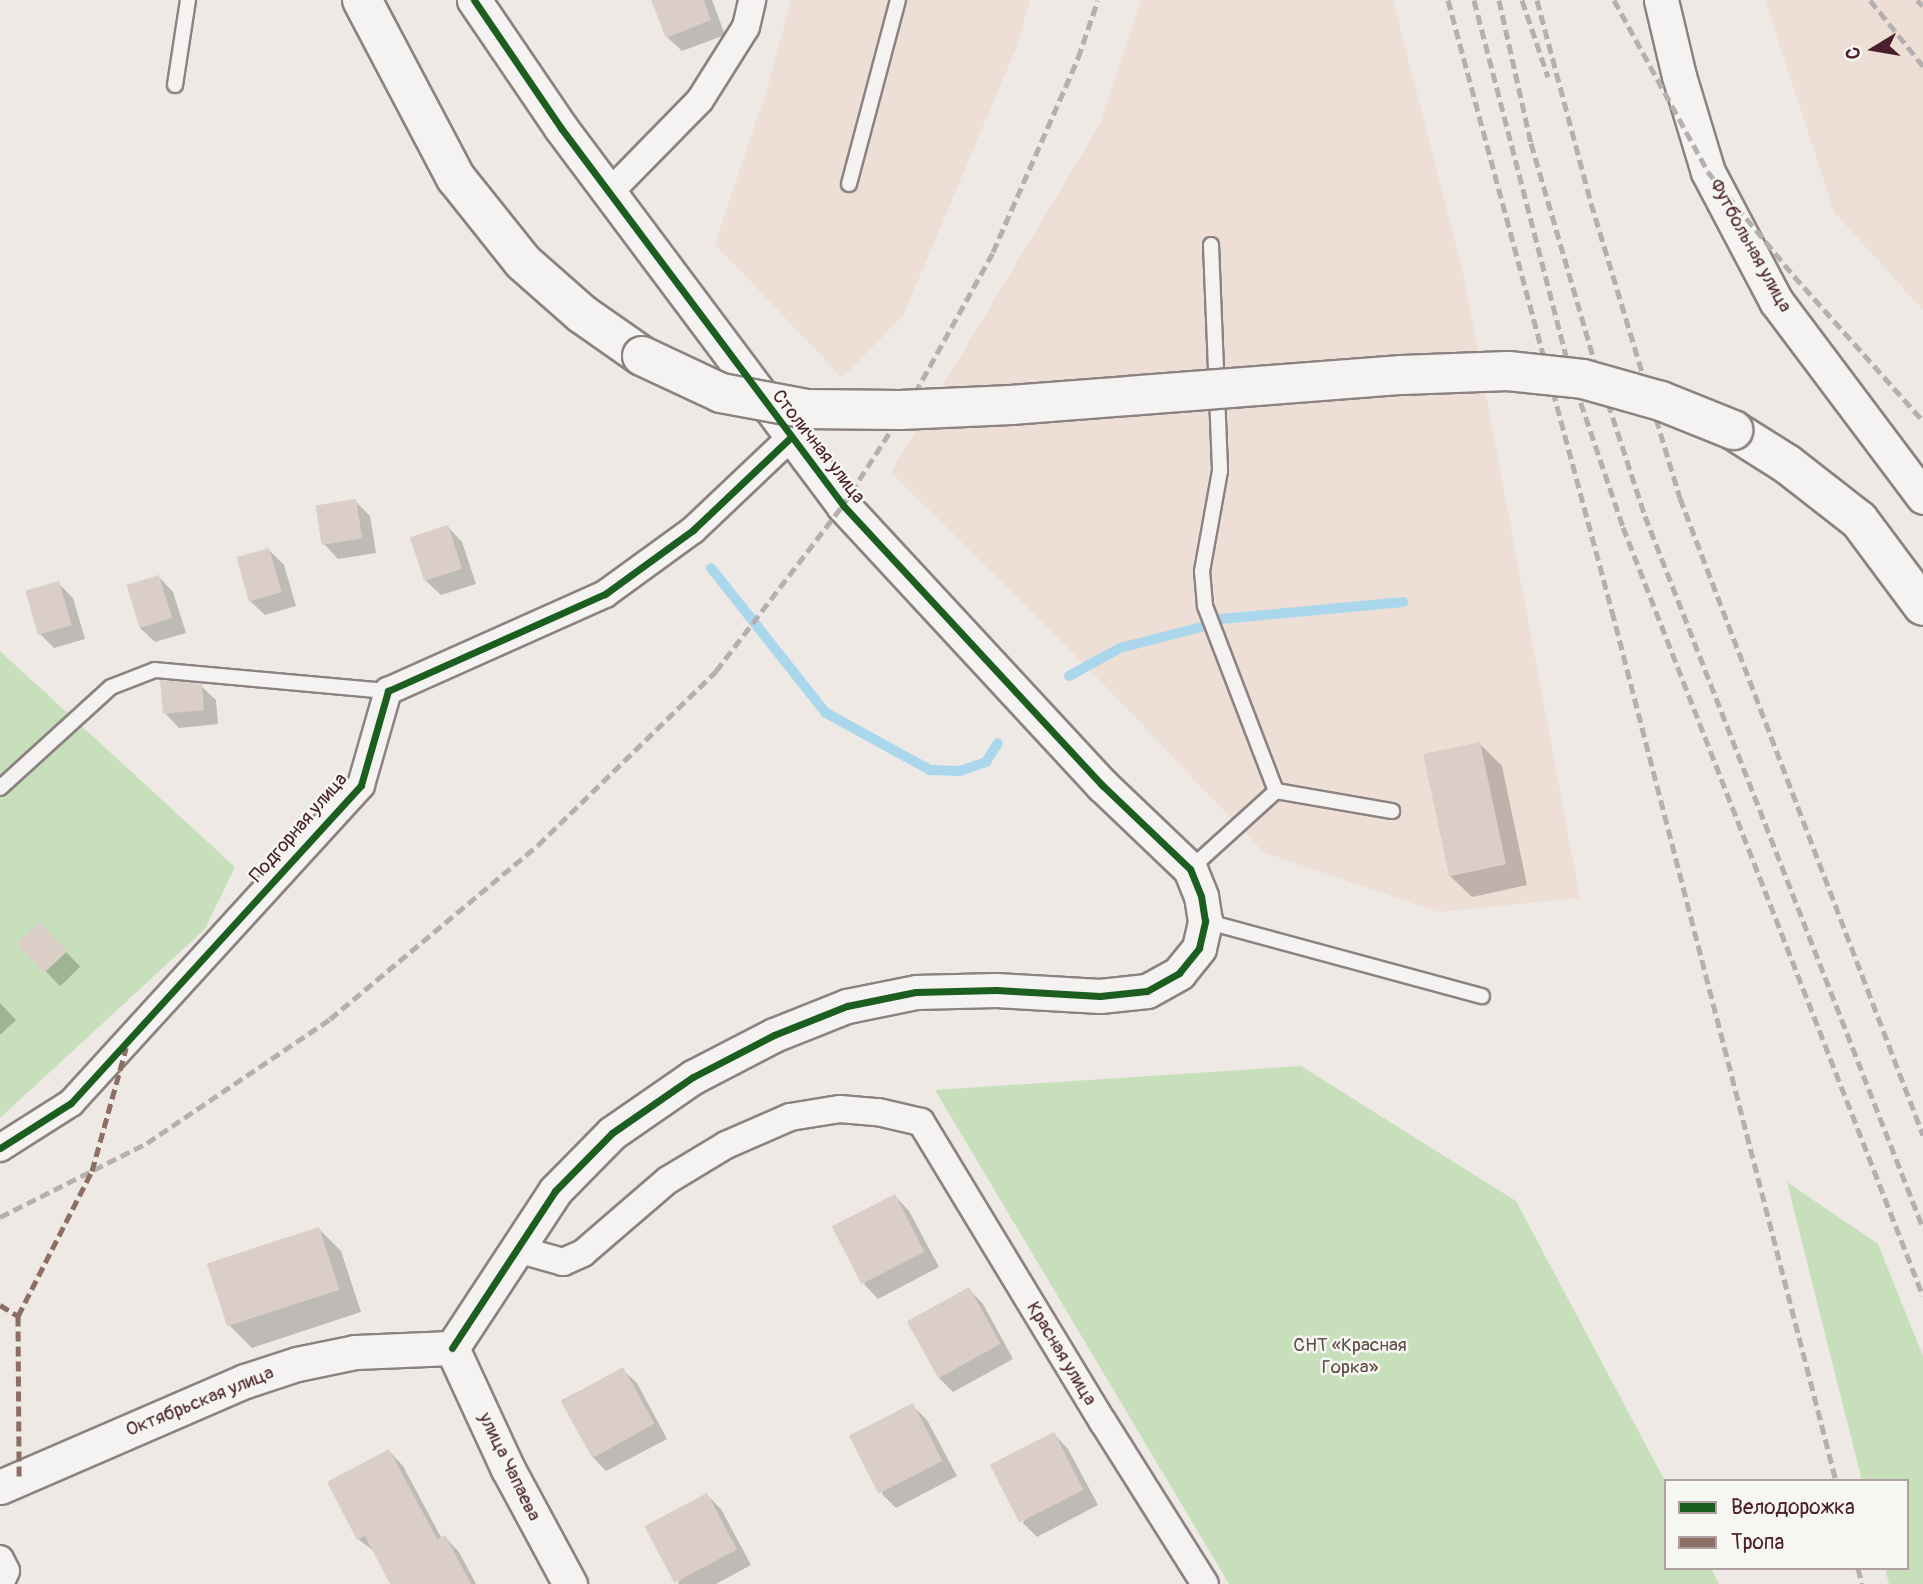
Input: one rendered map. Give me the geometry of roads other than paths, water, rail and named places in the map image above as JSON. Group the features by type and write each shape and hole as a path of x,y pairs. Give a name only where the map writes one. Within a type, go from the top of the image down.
{"main road":[{"path":"362,0 456,178 523,262 582,314 642,356 721,393 807,409 833,409 1011,405 1402,374 1508,371 1583,379 1661,401 1733,430 1787,464 1859,520 1923,606"}],"street":[{"name":"Столичная улица","path":"474,0 609,193 842,505 1102,785 1190,869"},
{"path":"609,193 701,100 746,27 752,0"},
{"name":"Футбольная улица","path":"1661,0 1679,76 1708,172 1776,301 1918,481"},
{"path":"388,691 605,594 693,530 790,438"},
{"name":"Подгорная улица","path":"0,1148 71,1103 361,785 388,691"},
{"path":"452,1348 555,1191 611,1133 694,1077 774,1035 846,1006 916,992 996,990 1100,996 1147,991 1180,973 1199,948 1205,921 1201,896 1190,869"},
{"name":"Красная улица","path":"517,1249 563,1262 583,1253 668,1180 726,1145 790,1117 840,1109 878,1112 921,1122 1103,1422 1206,1584"},
{"name":"Октябрьская улица","path":"0,1487 245,1381 297,1364 355,1353 452,1348"},
{"name":"улица Чапаева","path":"452,1348 508,1469 570,1584"},
{"path":"0,1559 6,1571 0,1584"}],"lane":[{"path":"175,85 188,0"},
{"path":"849,184 898,0"},
{"path":"1210,245 1220,471 1202,571 1205,606 1276,791"},
{"path":"0,788 111,687 155,670 388,691"},
{"path":"1276,791 1392,811"},
{"path":"1190,869 1276,791"},
{"path":"1205,921 1482,996"}],"waterway":[{"path":"711,568 826,713 930,770 960,771 986,762 998,743"},
{"path":"1221,619 1403,602"},
{"path":"1069,676 1120,648 1201,627"}],"railway":[{"path":"0,1217 147,1143 330,1019 538,845 716,671 843,505 915,393 993,252 1078,58 1098,0"},
{"path":"1448,0 1612,611 1835,1479"},
{"path":"1474,0 1571,374 1623,527 1923,1296"},
{"path":"1499,0 1531,143 1594,360 1645,516 1923,1228"},
{"path":"1522,0 1548,77"},
{"path":"1537,0 1591,203 1680,498 1923,1135"},
{"path":"1614,0 1708,172 1794,276 1923,421"},
{"path":"1870,0 1923,66"},
{"path":"1917,0 1923,6"},
{"path":"1858,1570 1862,1584"}],"park label":[{"name":"СНТ «Красная Горка»","path":"1350,1357"}]}
